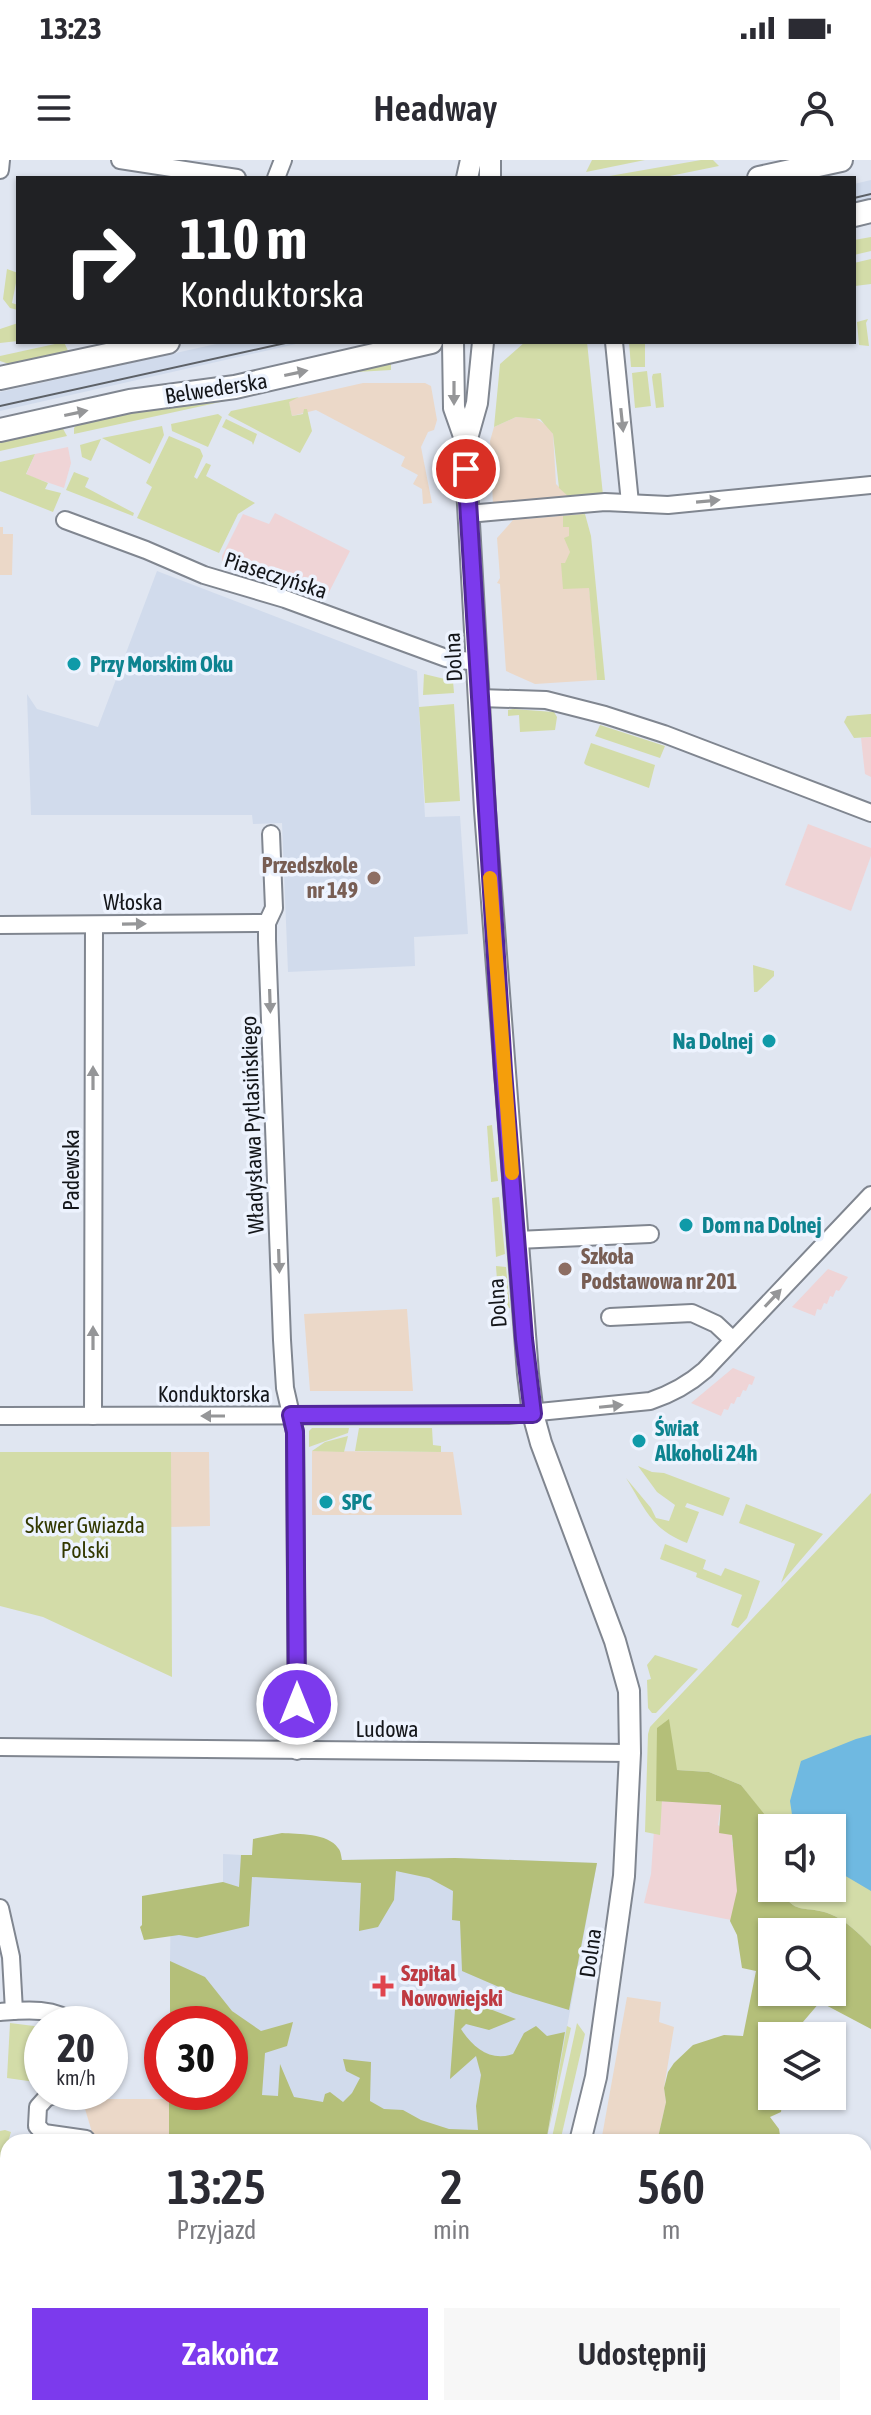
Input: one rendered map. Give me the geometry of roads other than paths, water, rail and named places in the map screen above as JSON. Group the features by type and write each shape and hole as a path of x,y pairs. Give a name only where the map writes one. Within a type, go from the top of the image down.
{"main road":[{"path":"768,176 841,160"},
{"path":"0,378 159,344"},
{"name":"Belwederska","path":"0,430 130,401 235,387 422,344"}],"street":[{"path":"0,170 1,160"},
{"path":"120,160 224,176"},
{"name":"Dolna","path":"453,344 454,408 466,442"},
{"name":"Dolna","path":"483,344 477,403 466,442 468,514 503,1071 524,1339 533,1414 541,1443 623,1666 629,1691 630,1753 624,1876 596,2077 582,2134"},
{"path":"614,344 630,503"},
{"path":"468,514 605,502 668,505 871,485"},
{"name":"Piaseczyńska","path":"65,520 204,575 285,599 446,658 477,662"},
{"path":"479,698 546,700 605,715 664,734 871,813"},
{"name":"Władysława Pytlasińskiego","path":"271,834 274,908 267,923 282,1340 285,1388 295,1432 297,1751"},
{"name":"Włoska","path":"0,925 267,923"},
{"name":"Padewska","path":"93,1416 94,925"},
{"name":"Konduktorska","path":"0,1416 533,1414 635,1404 667,1396 691,1382 871,1195"},
{"path":"517,1240 650,1234"},
{"path":"610,1317 692,1313 716,1324 733,1340"},
{"name":"Ludowa","path":"0,1747 630,1753"},
{"path":"0,1908 11,1957 7,2011"},
{"path":"38,2110 37,2126 44,2133 51,2134"}],"water":[{"path":"871,1735 871,1891 846,1876 846,1814 792,1814 790,1801 801,1761"}],"tram line":[{"path":"856,198 871,194"},
{"path":"0,406 281,344"}],"place":[{"name":"Przy Morskim Oku","path":"74,664"},
{"name":"Przedszkole nr 149","path":"374,878"},
{"name":"Na Dolnej","path":"769,1041"},
{"name":"Dom na Dolnej","path":"686,1225"},
{"name":"Szkoła Podstawowa nr 201","path":"565,1269"},
{"name":"Świat Alkoholi 24h","path":"639,1441"},
{"name":"SPC","path":"326,1502"},
{"name":"Szpital Nowowiejski","path":"383,1986"}],"park label":[{"name":"Skwer Gwiazda Polski","path":"85,1538"}]}
